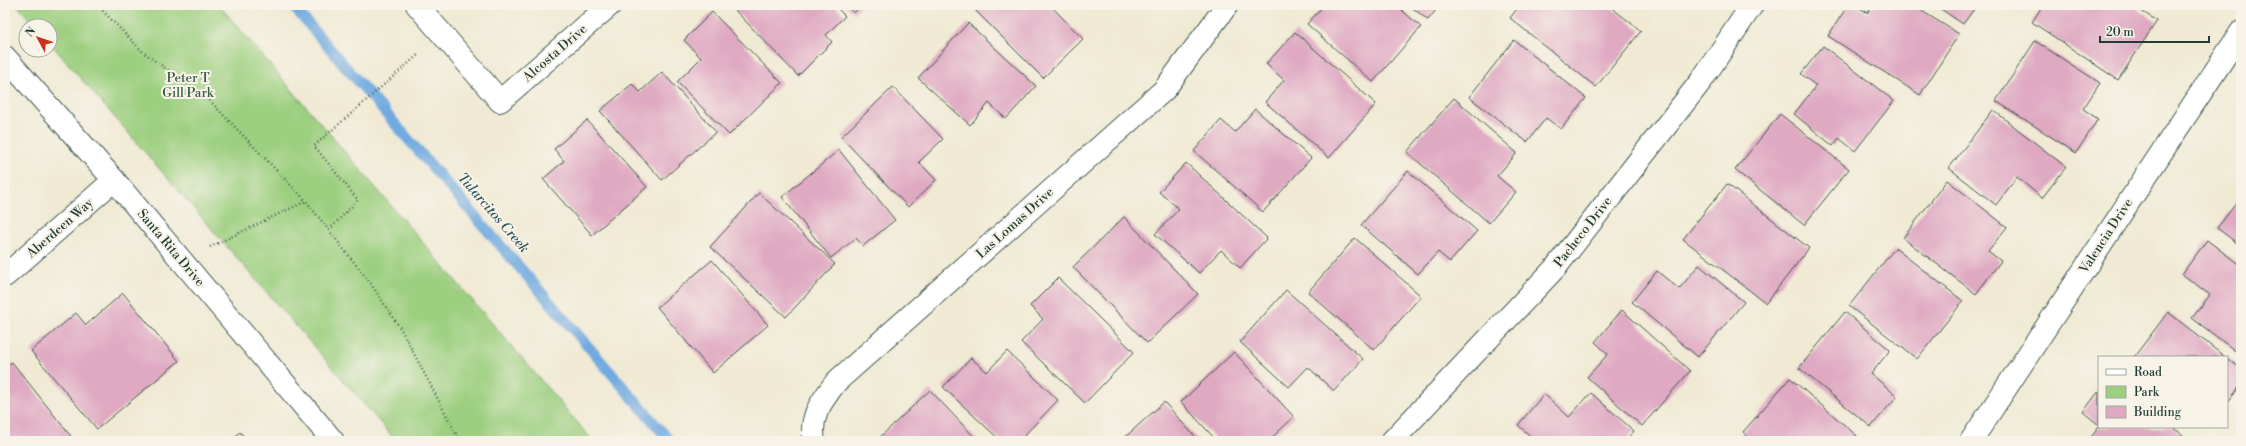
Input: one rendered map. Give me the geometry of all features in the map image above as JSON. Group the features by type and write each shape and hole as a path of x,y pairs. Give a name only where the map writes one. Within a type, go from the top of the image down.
{"street":[{"name":"Alcosta Drive","path":"417,5 500,101 610,5"},
{"name":"Las Lomas Drive","path":"814,441 811,429 819,405 836,382 1164,90 1227,5"},
{"name":"Pacheco Drive","path":"1392,441 1556,267 1701,81 1752,5"},
{"name":"Valencia Drive","path":"1971,441 2241,32"},
{"name":"Santa Rita Drive","path":"5,57 114,180 333,441"},
{"name":"Aberdeen Way","path":"5,276 114,180"}],"path":[{"path":"97,5 143,52 210,101 306,201 371,284 402,331 460,441"},
{"path":"329,230 358,200 314,146 399,71"},
{"path":"182,261 306,201"}],"green space":[{"name":"Peter T Gill Park","path":"17,5 219,5 593,441 396,441 58,52 58,18 28,18"}],"building":[{"path":"730,5 834,5 845,16 826,35 832,42 798,76"},
{"path":"845,5 862,5 854,13"},
{"path":"970,5 1050,5 1083,39 1043,78"},
{"path":"1324,5 1396,5 1421,27 1373,82 1307,24"},
{"path":"1409,5 1440,5 1428,20"},
{"path":"1520,5 1608,5 1641,31 1596,87 1510,18"},
{"path":"1848,5 1855,5 1868,13 1873,5 1912,5 1959,34 1920,95 1828,36"},
{"path":"1935,5 1977,5 1963,24"},
{"path":"2043,5 2132,5 2157,21 2118,80 2032,22"},
{"path":"712,12 782,83 729,135 677,82 701,58 684,40"},
{"path":"968,23 1036,86 1006,119 989,103 970,125 918,78"},
{"path":"1295,32 1376,104 1329,158 1265,102 1284,80 1266,64"},
{"path":"1514,40 1586,98 1561,129 1546,118 1527,142 1469,97"},
{"path":"2035,41 2100,83 2083,109 2098,119 2076,153 1996,101"},
{"path":"1823,46 1894,101 1855,151 1839,138 1833,146 1794,114 1816,86 1801,74"},
{"path":"662,72 716,132 662,180 600,111 632,84 640,92"},
{"path":"893,87 943,139 919,162 936,180 908,207 841,137"},
{"path":"1454,98 1517,153 1497,176 1516,192 1489,223 1407,152"},
{"path":"1255,109 1311,158 1263,212 1194,151 1221,120 1235,132"},
{"path":"1993,110 2066,167 2042,198 2017,177 1996,205 1949,168"},
{"path":"1780,114 1849,169 1804,225 1735,170"},
{"path":"587,120 647,187 592,235 543,179 564,161 554,149"},
{"path":"839,150 895,220 863,246 856,238 831,258 782,197"},
{"path":"1186,163 1267,238 1240,268 1221,250 1199,273 1155,234 1179,209 1159,192"},
{"path":"1408,171 1477,231 1450,262 1438,252 1418,274 1361,225"},
{"path":"1947,180 2007,227 1988,251 2001,261 1976,294 1903,238"},
{"path":"1727,184 1809,248 1766,303 1683,239"},
{"path":"759,193 835,264 786,317 710,247"},
{"path":"2241,197 2241,246 2217,228"},
{"path":"1124,217 1198,294 1147,343 1073,267"},
{"path":"1355,238 1421,296 1374,350 1308,292"},
{"path":"2207,240 2241,266 2241,348 2238,353 2192,318 2210,295 2182,274"},
{"path":"1895,248 1963,301 1917,359 1849,306"},
{"path":"712,260 768,325 713,373 657,307"},
{"path":"1699,265 1744,302 1698,357 1632,302 1657,271 1679,289"},
{"path":"1058,278 1134,352 1085,403 1021,342 1043,319 1030,306"},
{"path":"1286,290 1363,359 1334,391 1308,367 1289,387 1240,342"},
{"path":"123,293 179,361 97,429 31,351 76,313 86,325"},
{"path":"1622,310 1690,371 1642,426 1587,377 1608,354 1595,342"},
{"path":"1845,312 1890,350 1871,374 1897,396 1871,427 1799,368"},
{"path":"2168,312 2224,356 2135,356"},
{"path":"1007,351 1058,400 1019,441 1001,441 943,387 971,358 987,372"},
{"path":"1234,352 1294,417 1268,441 1217,441 1181,402"},
{"path":"2228,359 2241,369 2241,385 2228,402"},
{"path":"12,362 73,439 71,441 5,441 5,368"},
{"path":"1790,378 1857,436 1853,441 1753,441 1743,432"},
{"path":"930,390 978,441 880,441 878,439"},
{"path":"2098,392 2098,424 2083,412"},
{"path":"1591,393 1634,431 1625,441 1536,441 1518,425 1544,394 1569,417"},
{"path":"1164,402 1199,441 1121,441"},
{"path":"2098,428 2174,428 2190,441 2088,441"},
{"path":"240,432 248,441 230,441"}],"waterway":[{"name":"Tularcitos Creek","path":"292,5 670,441"}]}
